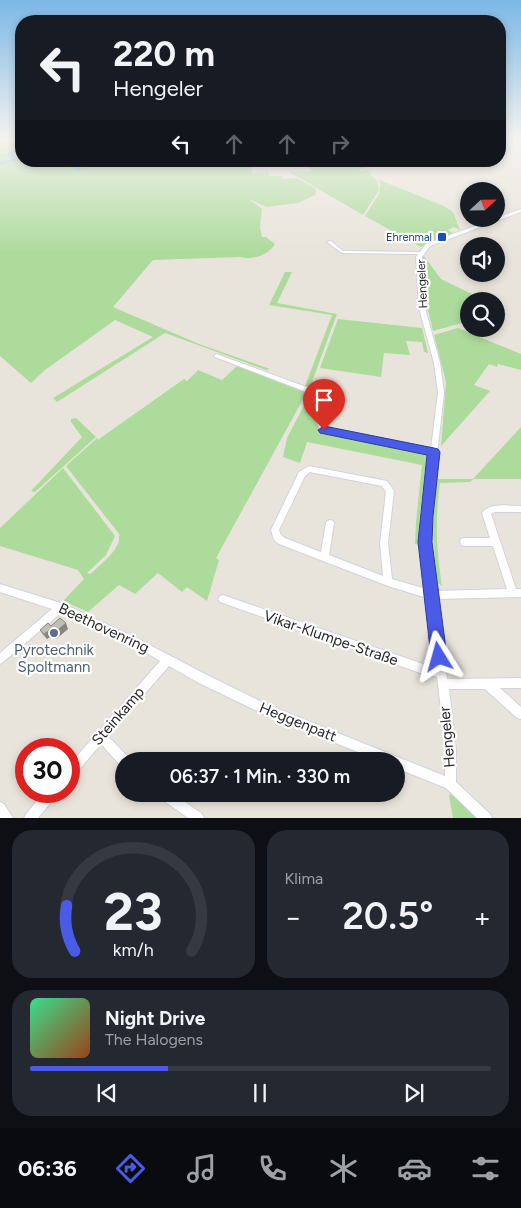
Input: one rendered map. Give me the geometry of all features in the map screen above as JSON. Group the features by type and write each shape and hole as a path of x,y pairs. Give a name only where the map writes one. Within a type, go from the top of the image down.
{"street":[{"name":"Hengeler","path":"450,784 451,749 425,542 426,516 441,393 437,362 419,294 420,253 428,245 521,210"},
{"path":"329,242 342,252 420,253"},
{"path":"217,356 308,390 324,430 434,452"},
{"path":"388,582 384,544 390,490 384,483 316,469 309,469 302,474 275,533 282,541 388,582 431,595 517,594 495,542 486,513 494,509 521,508"},
{"path":"324,557 330,523"},
{"path":"464,542 495,542"},
{"name":"Beethovenring","path":"0,588 61,607 202,679"},
{"name":"Vikar-Klumpe-Straße","path":"223,599 426,670 442,678 486,683 521,683"},
{"path":"0,659 61,607"},
{"name":"Steinkamp","path":"80,760 167,660"},
{"name":"Heggenpatt","path":"202,679 265,709 450,784"},
{"path":"486,683 521,714"},
{"path":"101,736 116,752"},
{"path":"450,784 486,818"},
{"path":"175,802 198,818"},
{"path":"30,818 43,803"},
{"path":"0,808 7,818"}],"green space":[{"path":"0,176 282,176 283,179 297,178 316,189 315,195 298,203 266,207 249,199 262,209 260,227 262,237 266,237 275,244 268,252 250,258 153,260 113,307 199,344 270,369 266,370 165,333 57,402 53,398 153,337 115,320 45,370 31,383 0,356"},
{"path":"296,176 373,176 377,181 379,190 363,215"},
{"path":"377,179 444,206 453,212 460,230 454,227 448,230 453,233 421,247 365,216 379,194 380,182"},
{"path":"423,255 441,279 468,292 460,292 460,324 433,331 424,293"},
{"path":"285,272 292,272 277,303 337,314 309,390 275,376 305,386 332,315 269,305"},
{"path":"338,319 422,328 428,353 424,352 422,342 406,341 410,355 384,353 381,377 320,368"},
{"path":"458,328 460,329 460,337 480,337 521,354 521,370 498,364 497,367 489,364 474,385 490,391 441,446 446,382 434,335"},
{"path":"238,365 307,392 216,558 219,560 207,601 187,587 182,592 158,573 135,594 119,585 88,612 63,601 84,579 78,570 0,546 0,528 63,468 115,536 106,555 87,573 90,574 94,571 115,549 118,544 119,534 66,466 97,438 104,443 99,439 184,379 187,381 198,370 222,380"},
{"path":"309,396 323,431 427,452 419,523 419,545 415,544 422,465 307,442 300,463 283,457 287,438"},
{"path":"76,418 96,437 35,492 31,491 82,437 71,422 71,419"},
{"path":"521,427 521,479 474,479 470,482 440,483 437,535 442,586 438,583 434,544 434,507 437,479 473,479"},
{"path":"451,793 478,818 453,818 449,796"}],"building":[{"path":"60,618 66,623 53,634 50,630 44,634 40,630 48,623 51,626"}],"place":[{"name":"Ehrenmal","path":"442,237"},
{"name":"Pyrotechnik Spoltmann","path":"54,633"}],"route":[{"path":"324,430 434,452 426,516 425,542 439,657"}]}
